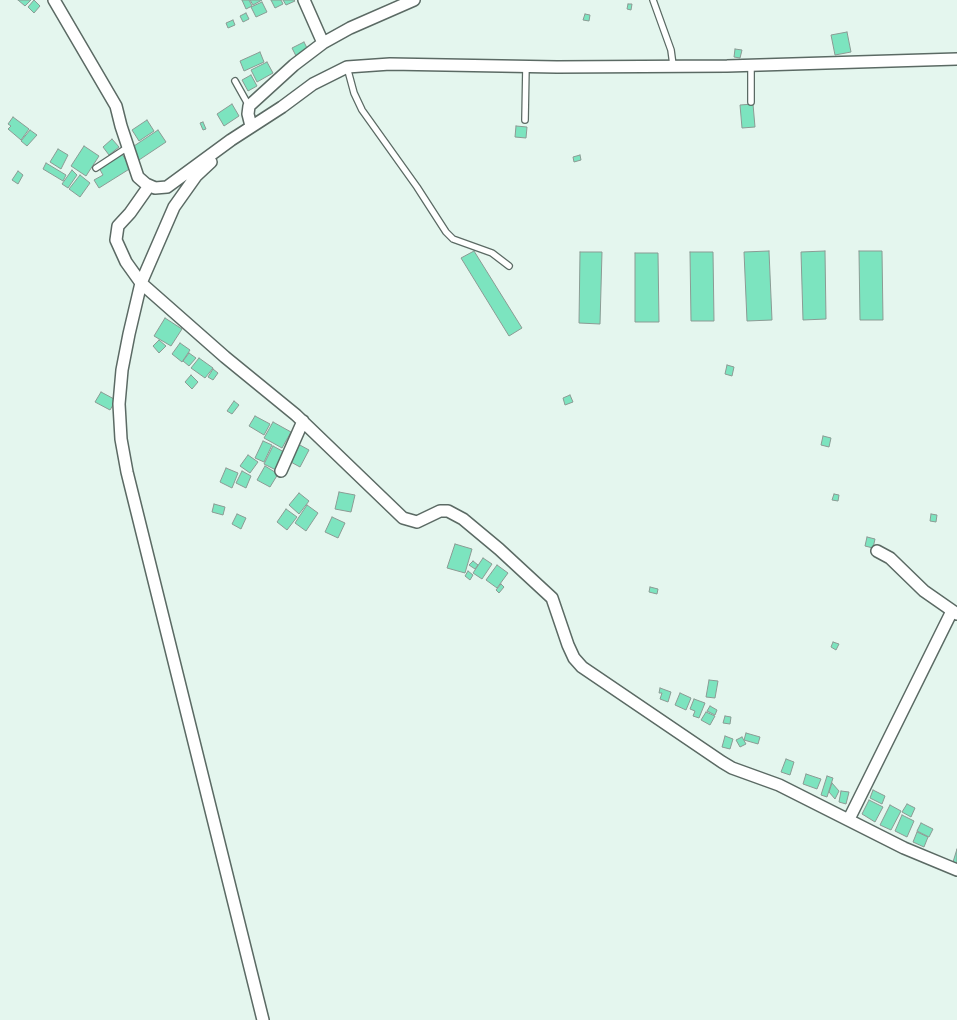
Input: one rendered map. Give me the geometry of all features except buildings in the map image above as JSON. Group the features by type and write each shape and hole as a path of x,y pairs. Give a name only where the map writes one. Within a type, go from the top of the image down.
{"street":[{"path":"54,0 116,106 138,176 149,186 160,188 167,186 313,84 347,67 390,64 526,66 751,65 957,59"},
{"path":"304,0 323,43"},
{"path":"251,126 248,114 249,106 294,65 323,43 350,28 414,0"},
{"path":"231,140 196,176 174,207 141,283 122,370 119,404 121,439 126,472 263,1020"},
{"path":"149,186 130,213 118,226 116,240 126,262 141,283 302,421 403,518 417,522 440,511 448,511 463,519 552,598 571,652 582,667 722,762 732,768 779,785 904,848 957,870"},
{"path":"281,471 302,421"},
{"path":"849,819 954,613 917,586 890,558 877,551"}],"lane":[{"path":"653,0 670,50 673,66"},
{"path":"751,65 751,102"},
{"path":"524,120 526,66"},
{"path":"347,67 354,94 362,110 418,187 446,232 453,239 492,253 509,266"},
{"path":"235,81 249,106"},
{"path":"96,168 128,146"}]}
